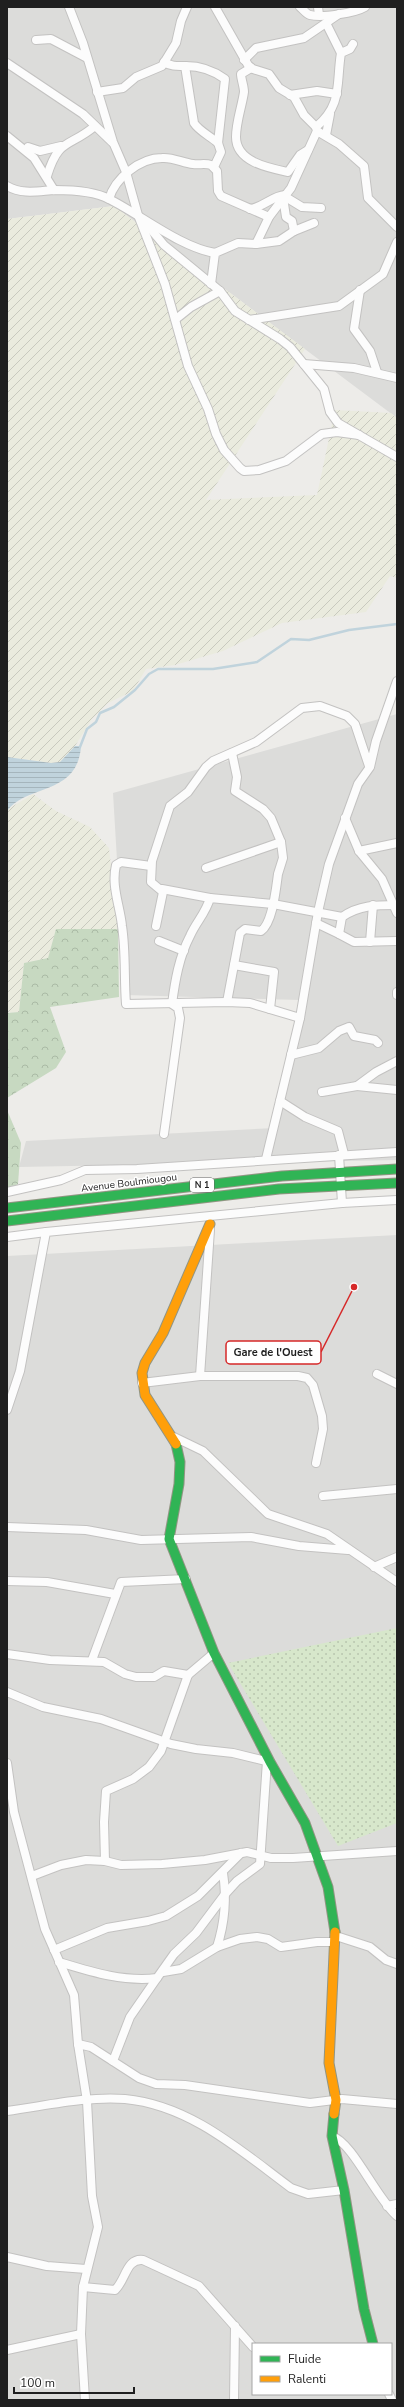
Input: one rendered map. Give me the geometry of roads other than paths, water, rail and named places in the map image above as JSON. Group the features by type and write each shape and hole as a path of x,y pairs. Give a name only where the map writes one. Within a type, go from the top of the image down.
{"main road":[{"name":"Avenue Boulmiougou","path":"7,1208 341,1171 397,1169"},
{"name":"N 1","path":"7,1222 279,1189 397,1183"},
{"path":"211,1220 162,1335 146,1362 142,1373 142,1383 151,1409 174,1436 178,1451 180,1467 169,1539 172,1551 186,1579 214,1653 269,1761 302,1817 318,1855 330,1897 336,1939 329,2063 336,2100 332,2136 344,2190 350,2235 373,2343"}],"street":[{"path":"97,92 123,88 136,77 151,72 164,62 176,42 181,21 187,7"},
{"path":"215,7 244,60 250,68 269,74 279,88 298,102 304,115 317,129 364,166 368,198 397,227"},
{"path":"300,7 309,15 319,11 339,14"},
{"path":"244,60 256,48 304,38 339,14 365,7"},
{"path":"70,8 113,142 126,172 138,215 176,319 188,366 208,409 216,434 224,450 240,468 248,471 275,466 295,456 322,434 337,432 359,435"},
{"path":"326,23 341,53 337,94 330,113 326,136"},
{"path":"36,40 51,39 87,58"},
{"path":"341,53 350,49 353,44"},
{"path":"164,62 170,65 199,67 216,73 225,79 218,143 221,152 214,167"},
{"path":"7,63 83,114 113,142"},
{"path":"185,66 194,123 218,143"},
{"path":"250,68 242,74 244,90 236,138 239,149 247,158 271,168 288,172 300,155 308,150"},
{"path":"290,95 316,91 337,94"},
{"path":"256,244 269,216 284,196 308,150 317,129 330,113"},
{"path":"28,148 40,151 62,146 95,126"},
{"path":"7,136 34,158 47,176 54,190"},
{"path":"47,176 52,159 62,146"},
{"path":"109,199 117,183 126,172 151,160 163,158 192,164 207,164 214,167 218,176 219,194 249,209 269,216"},
{"path":"7,186 33,193 54,190 73,191 109,199 189,244 204,251 215,253 238,243 256,244 279,240 314,222"},
{"path":"249,209 266,204 277,196 284,196 302,207 320,208"},
{"path":"284,196 286,217 292,221 294,231"},
{"path":"138,215 164,246 220,291 235,311 280,339 304,364 326,393 332,418 397,457"},
{"path":"249,320 339,306 383,274 397,242"},
{"path":"211,284 215,253"},
{"path":"360,290 354,329 370,351 377,372"},
{"path":"176,319 191,307 220,291"},
{"path":"304,364 327,365 377,372 397,378"},
{"path":"266,1159 300,1018 318,912 329,864 358,784 370,767 376,741 396,685"},
{"path":"342,918 273,904 210,898 162,889 152,882 151,866 170,806 188,792 206,767 213,761 256,742 302,708 320,706 347,716 355,724 370,767"},
{"path":"227,1002 240,933 245,929 262,931 266,928 273,904 278,874 282,868 281,842 271,818 263,809 235,791 237,777 232,753"},
{"path":"345,818 359,851 379,874 395,905 397,913"},
{"path":"206,868 281,842"},
{"path":"359,851 397,843"},
{"path":"151,866 121,862 116,865 114,874 117,905 122,927 126,1004 250,1003 300,1018"},
{"path":"156,926 162,889"},
{"path":"172,1004 175,977 189,937 204,916 210,898"},
{"path":"339,934 342,918 354,910 373,905 395,905"},
{"path":"370,942 373,905"},
{"path":"316,923 339,934 349,941 397,941"},
{"path":"159,941 184,951"},
{"path":"234,965 274,972 270,1009"},
{"path":"164,1134 180,1018 178,1008 172,1004"},
{"path":"291,1055 319,1048 339,1031 349,1027 354,1036 376,1040 378,1043"},
{"path":"357,1086 376,1072 397,1061"},
{"path":"322,1092 357,1086 397,1090"},
{"path":"280,1101 305,1117 338,1131 342,1154 342,1203"},
{"path":"7,1192 61,1180 85,1170 137,1169 342,1154 397,1152"},
{"path":"7,1237 46,1232 211,1220 342,1203 397,1200"},
{"path":"200,1376 211,1220"},
{"path":"7,1410 20,1371 46,1232"},
{"path":"377,1374 397,1384"},
{"path":"142,1383 200,1376 298,1376 307,1378 313,1385 322,1416 323,1430 316,1464"},
{"path":"174,1436 203,1451 268,1514 327,1534 348,1550 397,1582"},
{"path":"323,1496 397,1489"},
{"path":"7,1527 86,1530 141,1540 251,1537 298,1546 348,1550"},
{"path":"374,1567 397,1557"},
{"path":"92,1660 115,1594 121,1582 186,1579"},
{"path":"7,1581 47,1582 115,1594"},
{"path":"105,1861 104,1822 106,1791 133,1779 149,1767 160,1751 188,1675 214,1653"},
{"path":"7,1654 69,1661 92,1660 104,1662 125,1674 136,1677 154,1677 164,1671 188,1675"},
{"path":"7,1692 43,1707 101,1719 164,1741 196,1749 233,1753 269,1761 261,1854 258,1867 237,1881 196,1932 174,1954 130,2018 113,2061"},
{"path":"7,1763 11,1811 32,1876 45,1929 74,1995 78,2044 87,2101 92,2196 98,2227 97,2237 86,2268 83,2288 81,2334 85,2400"},
{"path":"32,1876 75,1862 105,1861 121,1865 162,1864 209,1860 252,1852 271,1858 397,1851"},
{"path":"54,1950 107,1928 148,1922 166,1916 198,1896 223,1873 241,1853"},
{"path":"217,1947 223,1927 226,1893 223,1873"},
{"path":"59,1962 115,1977 134,1980 181,1969 217,1947 250,1937 268,1939 281,1947 336,1939 370,1946 386,1960 397,1964"},
{"path":"78,2044 91,2047 139,2078 156,2084 185,2085 310,2103 336,2100 397,2104"},
{"path":"7,2111 87,2101 125,2100 172,2111 218,2135 300,2193 344,2190"},
{"path":"332,2136 347,2145 387,2206 397,2216"},
{"path":"387,2206 397,2204"},
{"path":"7,2257 36,2265 86,2268"},
{"path":"83,2288 106,2291 115,2290 121,2284 132,2262 136,2259 143,2260 199,2286 252,2346"},
{"path":"234,2400 235,2326"},
{"path":"7,2350 81,2334"}],"water":[{"path":"75,746 81,746 78,762 71,773 50,787 26,796 7,811 7,757 51,763 60,762"}],"waterway":[{"path":"80,747 87,729 96,722 100,713 114,707 135,690 149,674 158,669 213,669 257,662 291,639 309,640 349,630 397,624"}],"place":[{"name":"Gare de l'Ouest","path":"354,1287"}]}
